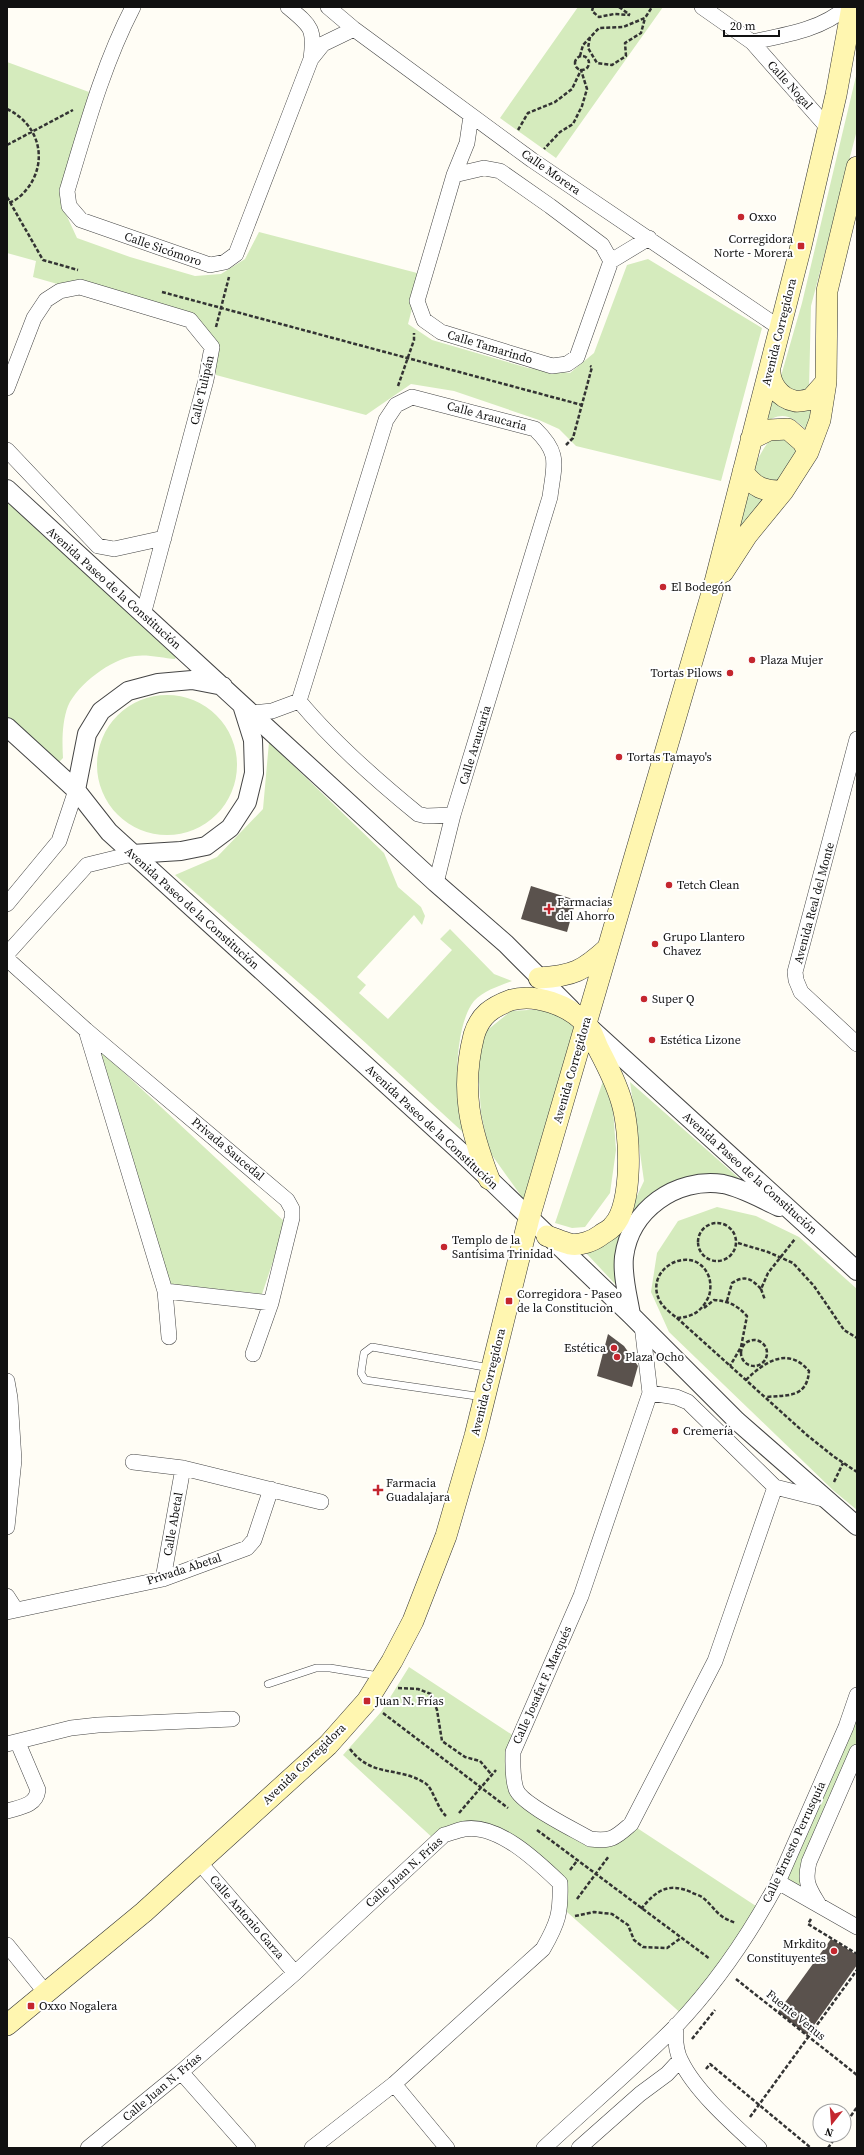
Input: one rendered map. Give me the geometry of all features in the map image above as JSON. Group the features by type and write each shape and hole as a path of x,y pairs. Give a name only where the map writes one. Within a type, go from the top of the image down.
{"main road":[{"name":"Avenida Corregidora","path":"7,2025 144,1912 328,1745 367,1701 413,1621 446,1536 485,1397 529,1218 714,586 780,328 828,128 852,7"},
{"name":"Avenida Corregidora","path":"714,586 747,535 783,492 808,452 820,420 826,382 827,290 857,167"},
{"path":"770,366 770,376 778,393 795,402 811,399 826,382"},
{"path":"751,440 769,430 788,429 803,442 808,452"},
{"path":"743,472 752,484 768,491 783,492"},
{"path":"539,978 558,977 576,973 593,962 608,948"},
{"path":"490,1179 476,1146 469,1109 468,1066 476,1027 488,1010 497,1005 517,998 545,1000 567,1010 586,1024 612,1076 622,1104 627,1129 628,1152 628,1177 625,1199 621,1213 614,1226 593,1241 571,1244 547,1236"}],"street":[{"name":"Calle Sicómoro","path":"133,7 120,33 95,98 67,191 69,206 81,220 210,265 225,262 236,254"},
{"path":"236,254 311,59 313,40 311,29 306,22 288,7"},
{"name":"Calle Morera","path":"328,7 354,29 532,160 780,328"},
{"name":"Calle Nogal","path":"702,7 752,42 828,128"},
{"path":"752,42 798,32 836,17 847,7"},
{"path":"311,59 324,44 354,29"},
{"name":"Calle Tamarindo","path":"471,116 467,143 454,175 416,301 424,320 441,332 552,366 567,364 577,357"},
{"path":"454,175 484,168 500,171 602,245 611,261"},
{"path":"577,357 611,261 649,238"},
{"name":"Calle Tulipán","path":"7,388 34,318 46,300 60,291 80,287 190,320 212,347 206,380 143,615"},
{"name":"Calle Araucaria","path":"299,701 386,420 396,404 412,397 535,429 548,442 555,456 550,496 453,815 436,883"},
{"path":"7,450 98,546 114,549 164,538"},
{"name":"Avenida Paseo de la Constitución","path":"7,489 436,883 506,944 586,1024 857,1271"},
{"path":"7,904 59,841 76,790 87,734 101,711 128,691 158,683 192,680 224,687"},
{"path":"7,954 87,865 132,854 181,851 206,846 230,828 248,802 254,773 253,740 246,708 272,711 299,701 316,722 376,779 418,814 426,816 453,815"},
{"name":"Avenida Paseo de la Constitución","path":"7,727 76,790 109,832 132,854 490,1179 547,1236 636,1320 737,1421 857,1526"},
{"name":"Avenida Real del Monte","path":"857,739 795,972 796,980 801,992 857,1044"},
{"name":"Privada Saucedal","path":"7,959 86,1030 287,1200 292,1209 292,1218 271,1303 253,1354"},
{"path":"86,1030 165,1291 169,1337"},
{"path":"636,1320 624,1271 627,1244 639,1219 653,1204 669,1193 696,1184 723,1184 736,1188 802,1220"},
{"path":"165,1291 271,1303"},
{"name":"Calle Josafat F. Marqués","path":"636,1320 650,1393 581,1596 513,1752 513,1775 517,1791 525,1801 590,1839 613,1839 631,1824 715,1661 775,1487"},
{"path":"7,1380 14,1460 7,1527"},
{"path":"650,1393 676,1397 688,1402 775,1487 827,1500"},
{"path":"133,1462 183,1468 321,1502"},
{"name":"Calle Abetal","path":"163,1579 183,1468"},
{"name":"Privada Abetal","path":"11,1611 163,1579 247,1548 254,1540 271,1489"},
{"path":"7,1596 11,1611"},
{"name":"Calle Ernesto Perrusquía","path":"544,2148 676,2025 723,1968 751,1927 778,1882 846,1727 857,1695"},
{"path":"7,1811 32,1803 37,1798 38,1790 12,1743 71,1728 98,1725 232,1719"},
{"name":"Calle Ernesto Perrusquía","path":"819,1905 808,1887 806,1876 809,1862 857,1752"},
{"name":"Calle Juan N. Frías","path":"88,2148 181,2072 295,1973 444,1835 465,1828 491,1831 531,1856 560,1883 561,1904 557,1925 544,1948 394,2084 312,2148"},
{"name":"Calle Antonio Garza","path":"199,1862 295,1973"},
{"path":"778,1882 857,1927"},
{"path":"7,1945 46,1993"},
{"path":"676,2025 675,2040 680,2060 695,2082 740,2131 759,2148"},
{"path":"579,2148 640,2094 667,2074 680,2060"},
{"path":"181,2072 248,2148"},
{"path":"394,2084 447,2148"}],"lane":[{"path":"485,1397 365,1380 361,1373 364,1353 372,1347 492,1369"},
{"path":"268,1684 316,1668 330,1668 379,1679"}],"path":[{"path":"593,7 592,11 599,17 614,14 630,15 619,7"},
{"path":"590,37 588,48 597,63 612,65 626,56 625,43 641,33 646,18 652,7"},
{"path":"532,160 560,132 573,124 582,106 587,89 582,70 577,67 575,62 580,56 583,45 599,28 623,27 646,18"},
{"path":"511,144 528,113 555,102 572,89 582,70 586,69 589,65 589,60 586,56 580,56"},
{"path":"7,145 34,132 95,98"},
{"path":"7,109 16,113 34,132 38,141 40,159 34,181 22,195 9,203"},
{"path":"7,197 9,203 43,260 81,271"},
{"path":"212,347 220,308 236,254"},
{"path":"158,291 582,405"},
{"path":"396,393 408,358 414,332"},
{"path":"555,456 573,438 592,367 577,357"},
{"path":"761,1288 768,1273 802,1220"},
{"path":"716,1222 722,1223 731,1228 735,1233 738,1243 729,1257 715,1261 703,1255 698,1245 699,1236 702,1230 716,1222"},
{"path":"738,1243 793,1263 814,1286 844,1330 857,1338"},
{"path":"702,1309 709,1296 711,1282 706,1269 695,1261 680,1259 667,1265 659,1276 656,1290 661,1304 833,1456 857,1472"},
{"path":"727,1301 732,1283 741,1278 752,1280 761,1288 765,1300"},
{"path":"677,1318 689,1317 714,1300 727,1301 738,1307 747,1316 740,1357 746,1365 755,1367 779,1359 791,1360 803,1364 809,1371 808,1383 803,1390 794,1394 766,1397"},
{"path":"730,1366 741,1347 748,1340 758,1340 766,1345 768,1355 764,1363 746,1380"},
{"path":"379,1679 388,1688 418,1689 431,1694 437,1710 442,1741 464,1757 480,1761 491,1774"},
{"path":"367,1701 511,1810"},
{"path":"342,1730 348,1746 356,1757 371,1767 412,1776 426,1784 440,1811 452,1821 436,1841"},
{"path":"457,1816 491,1774 513,1752"},
{"name":"Fuente Venus","path":"536,1829 641,1909 723,1968 857,2075"},
{"path":"576,1900 614,1849"},
{"path":"641,1909 652,1895 666,1888 683,1888 702,1897 721,1917 751,1927"},
{"path":"819,1905 808,1924 857,1954"},
{"path":"572,1916 594,1912 612,1914 628,1925 634,1940 643,1947 667,1948 681,1938"},
{"path":"740,2131 807,2036 857,1970"},
{"path":"695,2082 710,2064 811,2148"}],"green space":[{"path":"578,7 663,7 556,158 500,118"},
{"path":"7,62 89,92 78,133 65,212 77,238 130,257 195,276 221,274 245,259 259,232 421,274 408,324 432,340 528,368 570,373 594,353 627,265 648,259 762,328 721,481 576,446 559,429 539,420 454,391 411,384 366,415 216,375 212,354 194,323 33,277 36,261 7,253"},
{"path":"857,72 857,130 811,306 809,388 805,391 789,391 781,376 802,303"},
{"path":"770,389 814,405 808,432 797,422 786,416 775,417 762,425"},
{"path":"775,434 797,445 795,458 728,558 750,476 765,446"},
{"path":"7,498 178,652 175,659 145,655 126,658 106,667 87,681 79,689 68,706 63,732 63,758 58,763 7,716"},
{"path":"167,695 187,698 200,703 221,721 229,732 234,745 237,765 234,785 229,798 211,819 200,827 187,832 167,835 147,832 134,827 113,809 105,798 100,785 97,765 100,745 105,732 123,711 134,703 147,698"},
{"path":"269,742 384,853 398,887 421,907 425,916 422,925 414,915 357,977 366,985 359,993 388,1019 452,950 440,939 450,929 494,974 512,981 478,997 467,1013 462,1029 457,1067 457,1087 462,1122 466,1135 321,1002 175,875 217,857 263,809"},
{"path":"545,1009 564,1015 575,1027 524,1200 489,1151 481,1113 478,1067 485,1032 511,1011"},
{"path":"92,1043 286,1223 262,1294 169,1284"},
{"path":"603,1081 613,1109 616,1150 610,1193 585,1227 572,1228 555,1223"},
{"path":"630,1082 741,1180 699,1176 653,1195 617,1286 586,1253 618,1236 644,1181"},
{"path":"717,1207 756,1216 799,1237 857,1289 857,1510 834,1491 669,1332 651,1292 657,1253 678,1221"},
{"path":"409,1667 517,1738 511,1751 525,1801 590,1839 631,1824 762,1910 684,2016 567,1912 561,1904 560,1883 491,1831 436,1841 343,1755 381,1712"},
{"path":"857,1695 857,1752 809,1862 819,1905 778,1882"}],"building":[{"name":"Farmacias del Ahorro","path":"531,886 576,900 567,932 521,919"},
{"name":"Plaza Ocho","path":"608,1334 624,1346 638,1366 632,1387 597,1376"},
{"path":"831,1939 857,1955 857,1965 807,2035 778,2012"}],"place":[{"name":"Oxxo","path":"741,217"},
{"name":"Corregidora Norte - Morera","path":"801,246"},
{"name":"El Bodegón","path":"663,587"},
{"name":"Plaza Mujer","path":"752,660"},
{"name":"Tortas Pilows","path":"730,673"},
{"name":"Tortas Tamayo's","path":"619,757"},
{"name":"Tetch Clean","path":"669,885"},
{"name":"Farmacias del Ahorro","path":"549,909"},
{"name":"Grupo Llantero Chavez","path":"655,944"},
{"name":"Super Q","path":"644,999"},
{"name":"Estética Lizone","path":"652,1040"},
{"name":"Templo de la Santísima Trinidad","path":"444,1247"},
{"name":"Corregidora - Paseo de la Constitucion","path":"509,1301"},
{"name":"Estética","path":"614,1348"},
{"name":"Plaza Ocho","path":"617,1357"},
{"name":"Cremería","path":"675,1431"},
{"name":"Farmacia Guadalajara","path":"378,1490"},
{"name":"Juan N. Frías","path":"367,1701"},
{"name":"Mrkdito Constituyentes","path":"834,1951"},
{"name":"Oxxo Nogalera","path":"31,2006"}]}
